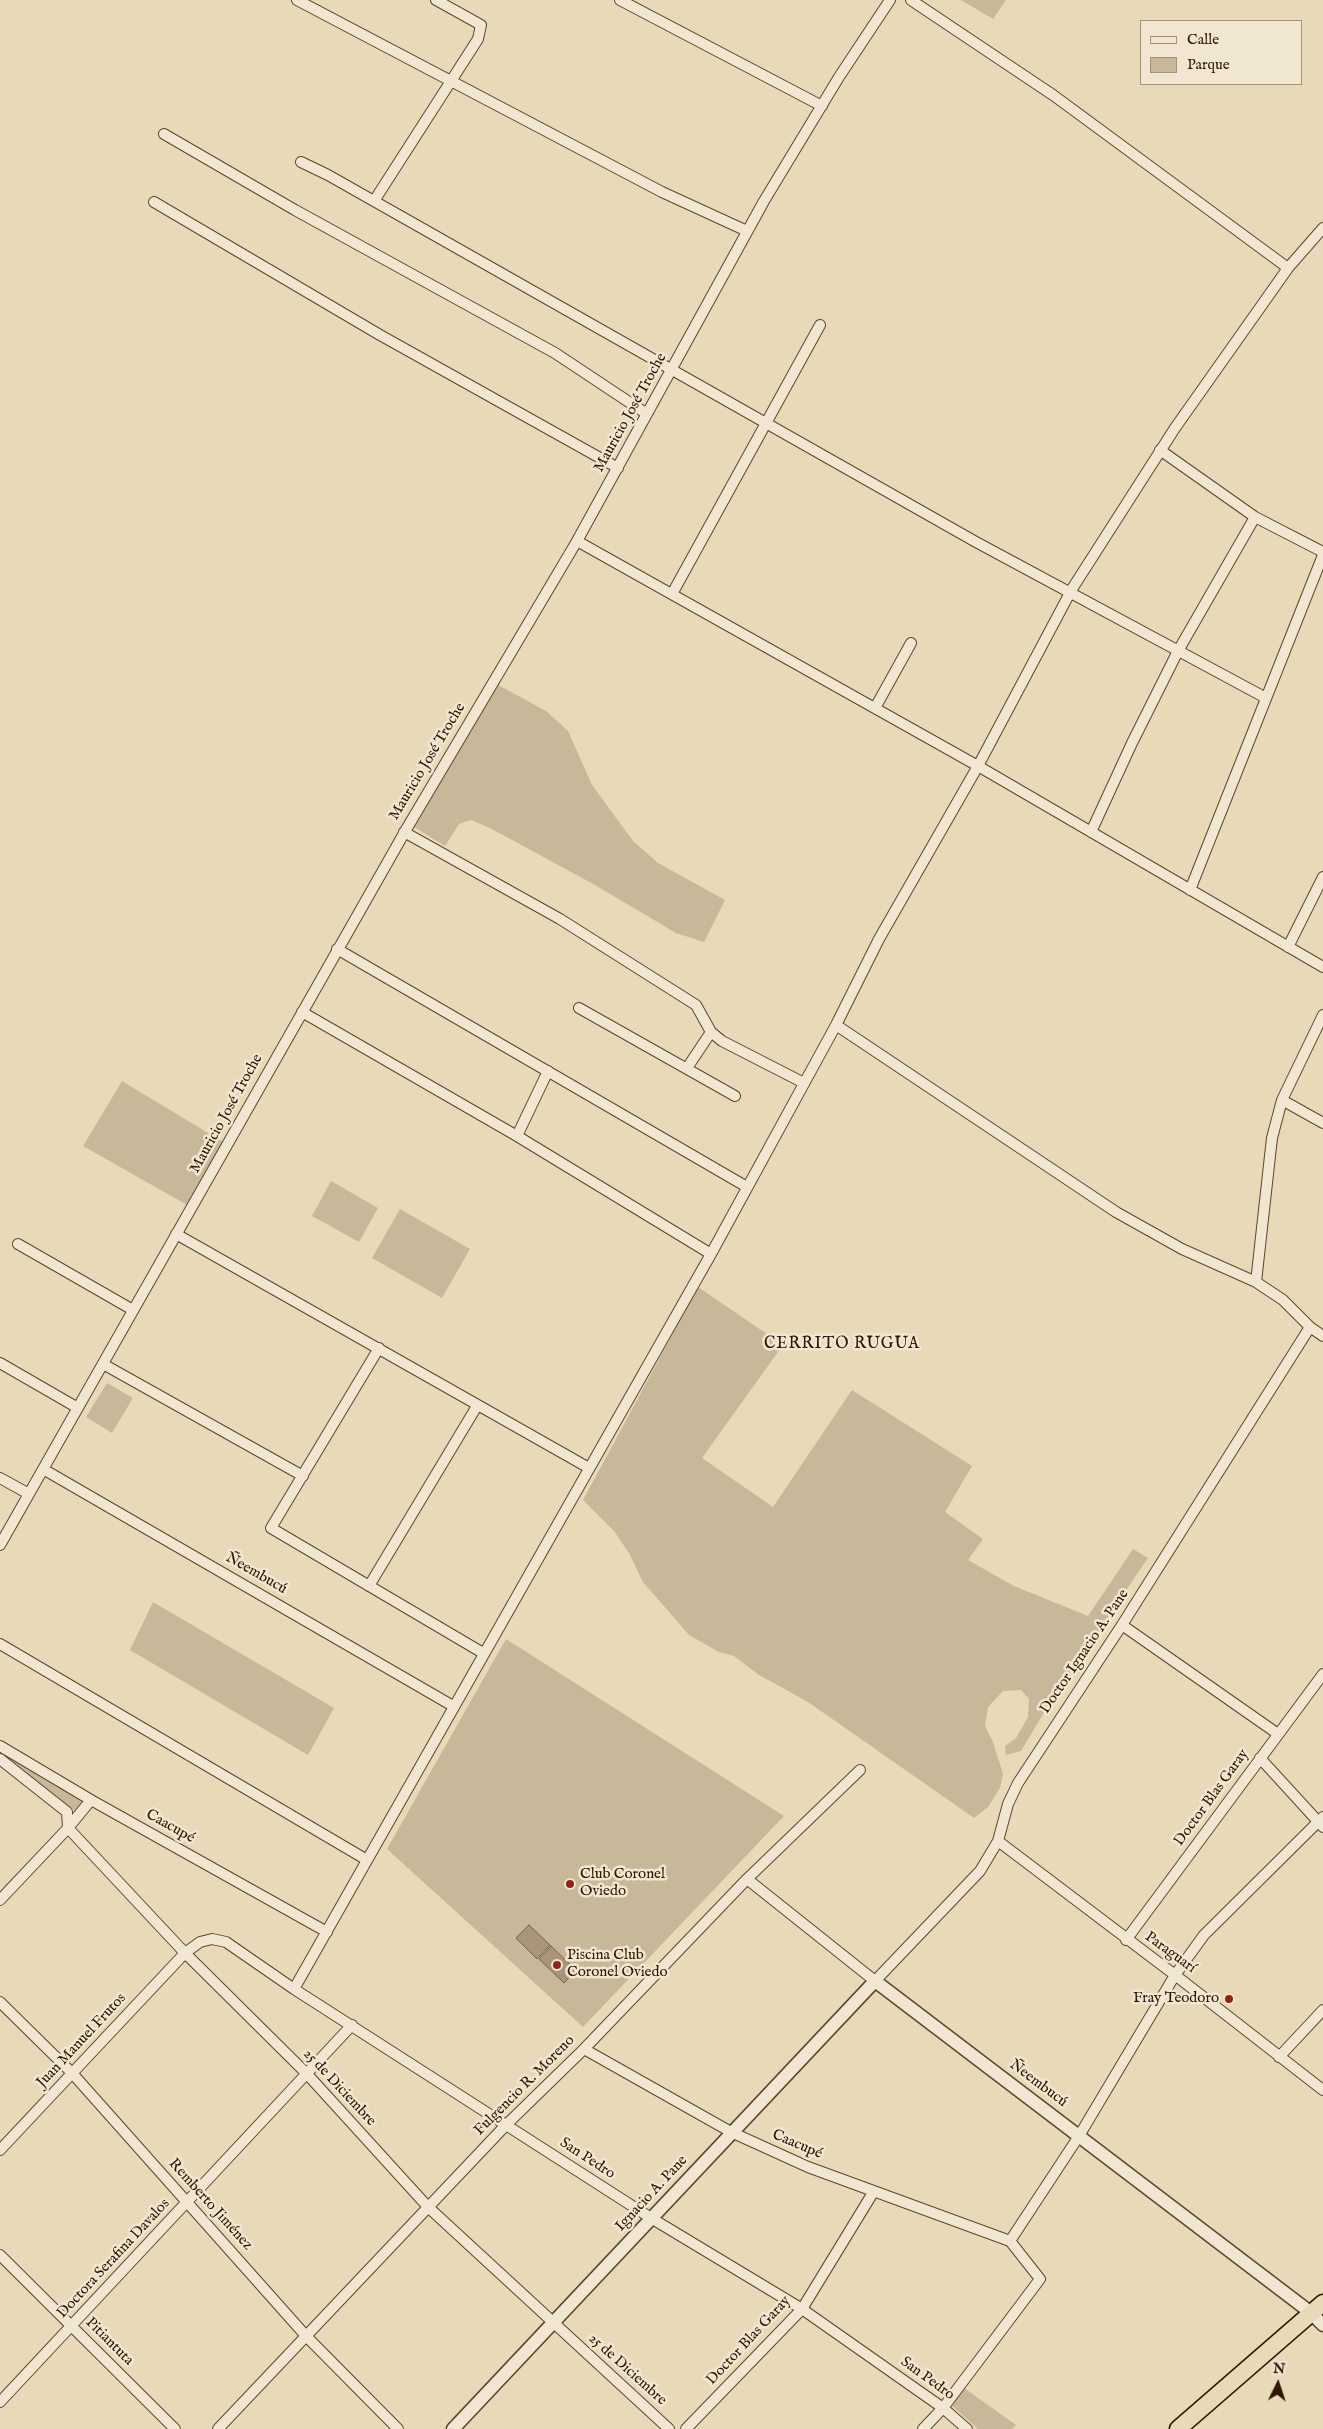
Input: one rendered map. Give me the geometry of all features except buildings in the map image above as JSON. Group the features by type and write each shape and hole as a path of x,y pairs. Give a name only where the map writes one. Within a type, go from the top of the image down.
{"highway":[{"path":"1178,2429 1319,2310"}],"street":[{"path":"297,0 662,192 747,231"},
{"path":"374,201 478,39 481,25 436,0"},
{"path":"620,0 822,106"},
{"name":"Mauricio José Troche","path":"0,1545 404,832 578,541 747,231 822,106 890,0"},
{"path":"911,0 1053,95 1288,268"},
{"path":"164,134 296,210 555,353 647,414"},
{"path":"301,162 328,175 1070,594 1266,698"},
{"path":"154,202 380,335 618,468"},
{"path":"294,1990 483,1653 711,1254 836,1025 878,939 978,766 1070,594 1160,450 1288,268 1323,228"},
{"path":"672,594 820,325"},
{"path":"1160,450 1255,517 1323,554 1190,890"},
{"path":"1091,832 1132,743 1178,651 1255,517"},
{"path":"578,541 978,766 1323,967"},
{"path":"875,708 911,643"},
{"path":"404,832 560,919 696,1005 711,1032 722,1041 804,1083"},
{"path":"1288,946 1323,877"},
{"path":"338,949 747,1187"},
{"path":"579,1008 735,1096"},
{"path":"302,1012 516,1136 711,1254"},
{"path":"1256,1282 1272,1138 1282,1100 1323,1015"},
{"path":"836,1025 1116,1212 1182,1249 1256,1282 1283,1300 1310,1327 1323,1336"},
{"path":"687,1068 711,1032"},
{"path":"516,1136 548,1071"},
{"path":"1282,1100 1323,1122"},
{"path":"176,1234 589,1468"},
{"path":"18,1244 133,1310"},
{"name":"Doctor Ignacio A. Pane","path":"875,1981 980,1871 998,1842 1008,1804 1018,1783 1122,1625 1310,1327"},
{"path":"379,1348 272,1528 483,1653"},
{"path":"0,1363 78,1408"},
{"path":"103,1364 302,1476"},
{"path":"369,1586 477,1406"},
{"name":"Ñeembucú","path":"43,1470 453,1706"},
{"path":"0,1478 29,1494"},
{"path":"1122,1625 1278,1734"},
{"path":"0,1644 367,1860"},
{"name":"Doctor Blas Garay","path":"1126,1940 1323,1674"},
{"name":"Caacupé","path":"0,1746 91,1800 327,1932"},
{"path":"924,2429 943,2408 1040,2279 1010,2241 1079,2136 1175,1975 1204,1935 1321,1822 1260,1758"},
{"name":"25 de Diciembre","path":"0,1759 67,1812 68,1828 185,1953 307,2074 428,2206 553,2324 669,2429"},
{"name":"Fulgencio R. Moreno","path":"218,2429 506,2125 584,2049 747,1879 860,1770"},
{"path":"0,1900 68,1828 91,1800"},
{"name":"Paraguarí","path":"998,1842 1175,1975 1323,2090"},
{"name":"Ñeembucú","path":"747,1879 875,1981 1079,2136 1319,2310 1323,2324"},
{"name":"San Pedro","path":"185,1953 200,1942 212,1939 226,1942 294,1990 352,2025 651,2218 802,2309 943,2408 967,2429"},
{"name":"Juan Manuel Frutos","path":"0,2150 185,1953"},
{"name":"Ignacio A. Pane","path":"453,2429 875,1981"},
{"name":"Remberto Jiménez","path":"0,2002 72,2073 306,2336 398,2429"},
{"path":"1279,2056 1323,2010"},
{"name":"Doctora Serafina Davalos","path":"0,2402 188,2203 352,2025"},
{"name":"Caacupé","path":"584,2049 731,2132 808,2167 1010,2241"},
{"name":"Doctor Blas Garay","path":"686,2429 802,2309 874,2191"},
{"name":"Pitiantuta","path":"0,2255 175,2429"}],"green space":[{"path":"961,0 1006,0 993,19"},
{"path":"498,685 546,711 568,731 592,785 633,841 658,863 725,900 704,942 676,933 595,885 490,828 471,820 459,824 445,846 414,827"},
{"path":"122,1081 223,1142 189,1206 83,1146"},
{"path":"331,1181 378,1208 359,1242 312,1216"},
{"path":"400,1209 470,1249 442,1298 372,1258"},
{"path":"698,1287 783,1345 702,1458 773,1507 852,1390 972,1466 945,1512 983,1539 968,1560 1014,1586 1088,1616 1133,1549 1148,1558 1052,1699 1021,1751 1006,1755 1005,1746 1016,1738 1028,1717 1029,1699 1021,1690 1003,1691 988,1707 985,1726 993,1742 1003,1774 1000,1788 988,1807 974,1818 808,1702 759,1675 734,1656 719,1652 689,1635 643,1582 629,1553 614,1531 583,1500"},
{"path":"107,1383 133,1398 112,1433 86,1417"},
{"path":"153,1602 334,1708 308,1755 130,1650"},
{"path":"506,1639 784,1816 583,2027 387,1849"},
{"path":"0,1752 83,1801 75,1811 0,1754"},
{"path":"964,2388 1016,2425 1012,2429 978,2429 952,2406"}],"shaded area":[{"path":"529,1925 550,1945 537,1959 516,1938"},
{"name":"Piscina Club Coronel Oviedo","path":"551,1946 576,1970 564,1983 539,1959"}],"place":[{"name":"Club Coronel Oviedo","path":"570,1884"},
{"name":"Piscina Club Coronel Oviedo","path":"557,1965"},
{"name":"Fray Teodoro","path":"1229,1999"}],"district":[{"name":"CERRITO RUGUA","path":"842,1345"}]}
